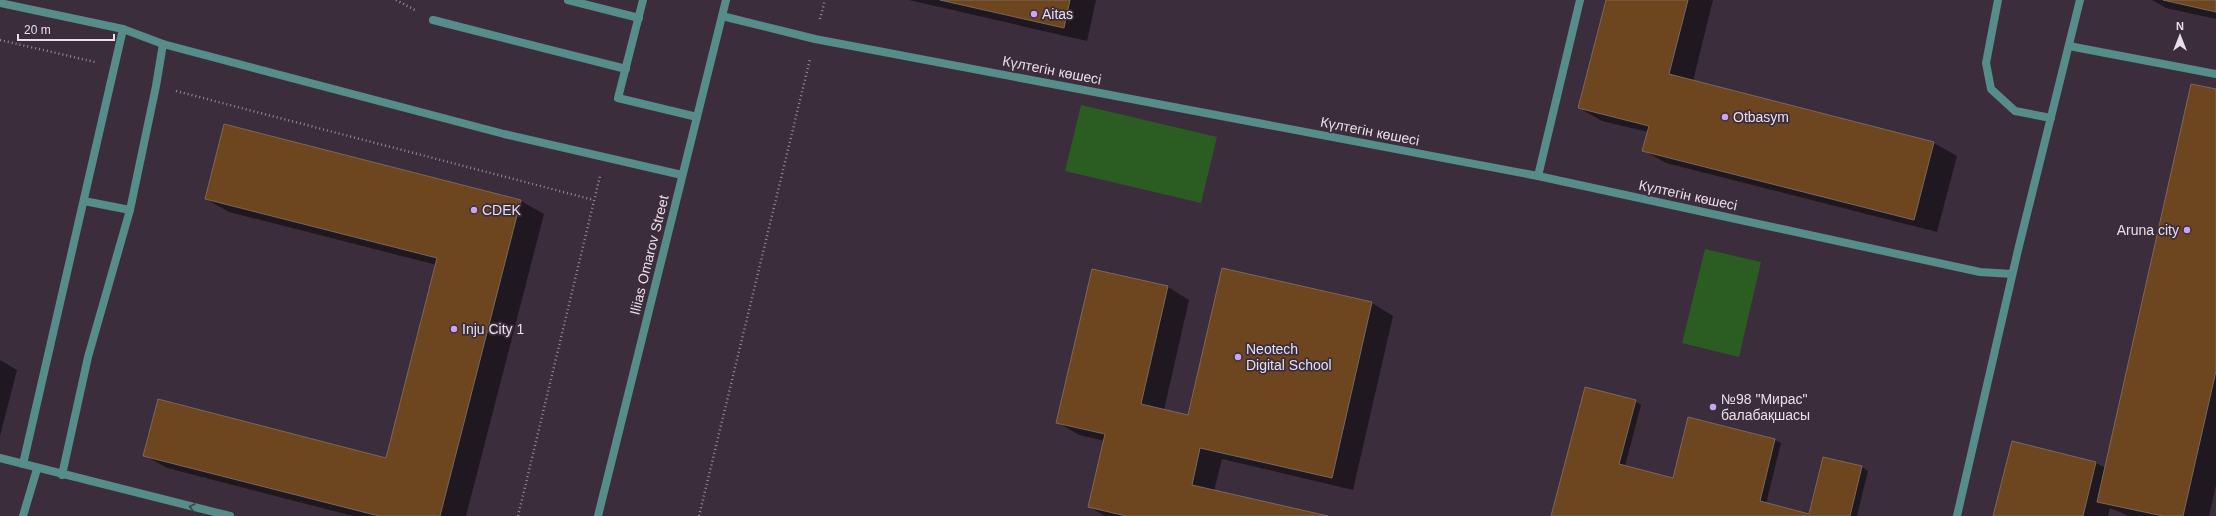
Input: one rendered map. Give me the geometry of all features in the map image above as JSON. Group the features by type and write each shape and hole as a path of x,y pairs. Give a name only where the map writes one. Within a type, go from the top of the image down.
{"street":[{"path":"568,0 639,18"},
{"path":"643,0 618,98 697,117"},
{"name":"Iliias Omarov Street","path":"598,516 726,0"},
{"path":"1538,176 1580,0"},
{"path":"1998,0 1986,63 1991,89 2015,111 2050,118"},
{"path":"1957,516 2012,274 2080,0"},
{"path":"0,3 123,29 163,44 504,134 605,156 682,175"},
{"name":"Күлтегін көшесі","path":"722,16 815,39 1538,176 1980,272 2012,274"},
{"path":"433,20 626,69"},
{"path":"23,464 123,29"},
{"path":"62,475 88,357 130,210 156,86 163,44"},
{"path":"2069,46 2216,74"},
{"path":"84,201 130,210"},
{"path":"0,458 62,475 230,516"},
{"path":"23,516 37,468"}],"path":[{"path":"699,516 824,0"},
{"path":"0,40 115,66"},
{"path":"156,86 594,200"},
{"path":"518,516 605,156"}],"green space":[{"path":"1081,105 1217,137 1201,203 1065,171"},
{"path":"1705,249 1761,262 1739,357 1682,343"}],"building":[{"name":"Aitas","path":"940,0 1070,0 1064,28"},
{"name":"Otbasym","path":"1606,0 1688,0 1669,74 1934,142 1914,220 1642,151 1649,126 1578,108"},
{"path":"2163,0 2216,0 2216,12"},
{"name":"Aruna city","path":"2191,84 2216,89 2216,371 2183,516 2163,516 2097,502"},
{"name":"Inju City 1","path":"224,124 521,200 440,516 379,516 143,456 158,399 386,458 437,258 205,199"},
{"path":"1222,268 1372,302 1332,478 1200,448 1192,485 1328,516 1126,516 1088,507 1105,434 1056,423 1092,269 1168,286 1141,404 1188,415"},
{"path":"1585,387 1636,400 1619,464 1673,478 1688,417 1775,439 1760,501 1809,514 1823,457 1862,466 1850,516 1551,516"},
{"path":"2012,441 2096,462 2083,516 1993,516"}],"place":[{"name":"Aitas","path":"1034,14"},
{"name":"Otbasym","path":"1725,117"},
{"name":"CDEK","path":"474,210"},
{"name":"Aruna city","path":"2187,230"},
{"name":"Inju City 1","path":"454,329"},
{"name":"Neotech Digital School","path":"1238,357"},
{"name":"№98 \"Мирас\" балабақшасы","path":"1713,407"}]}
